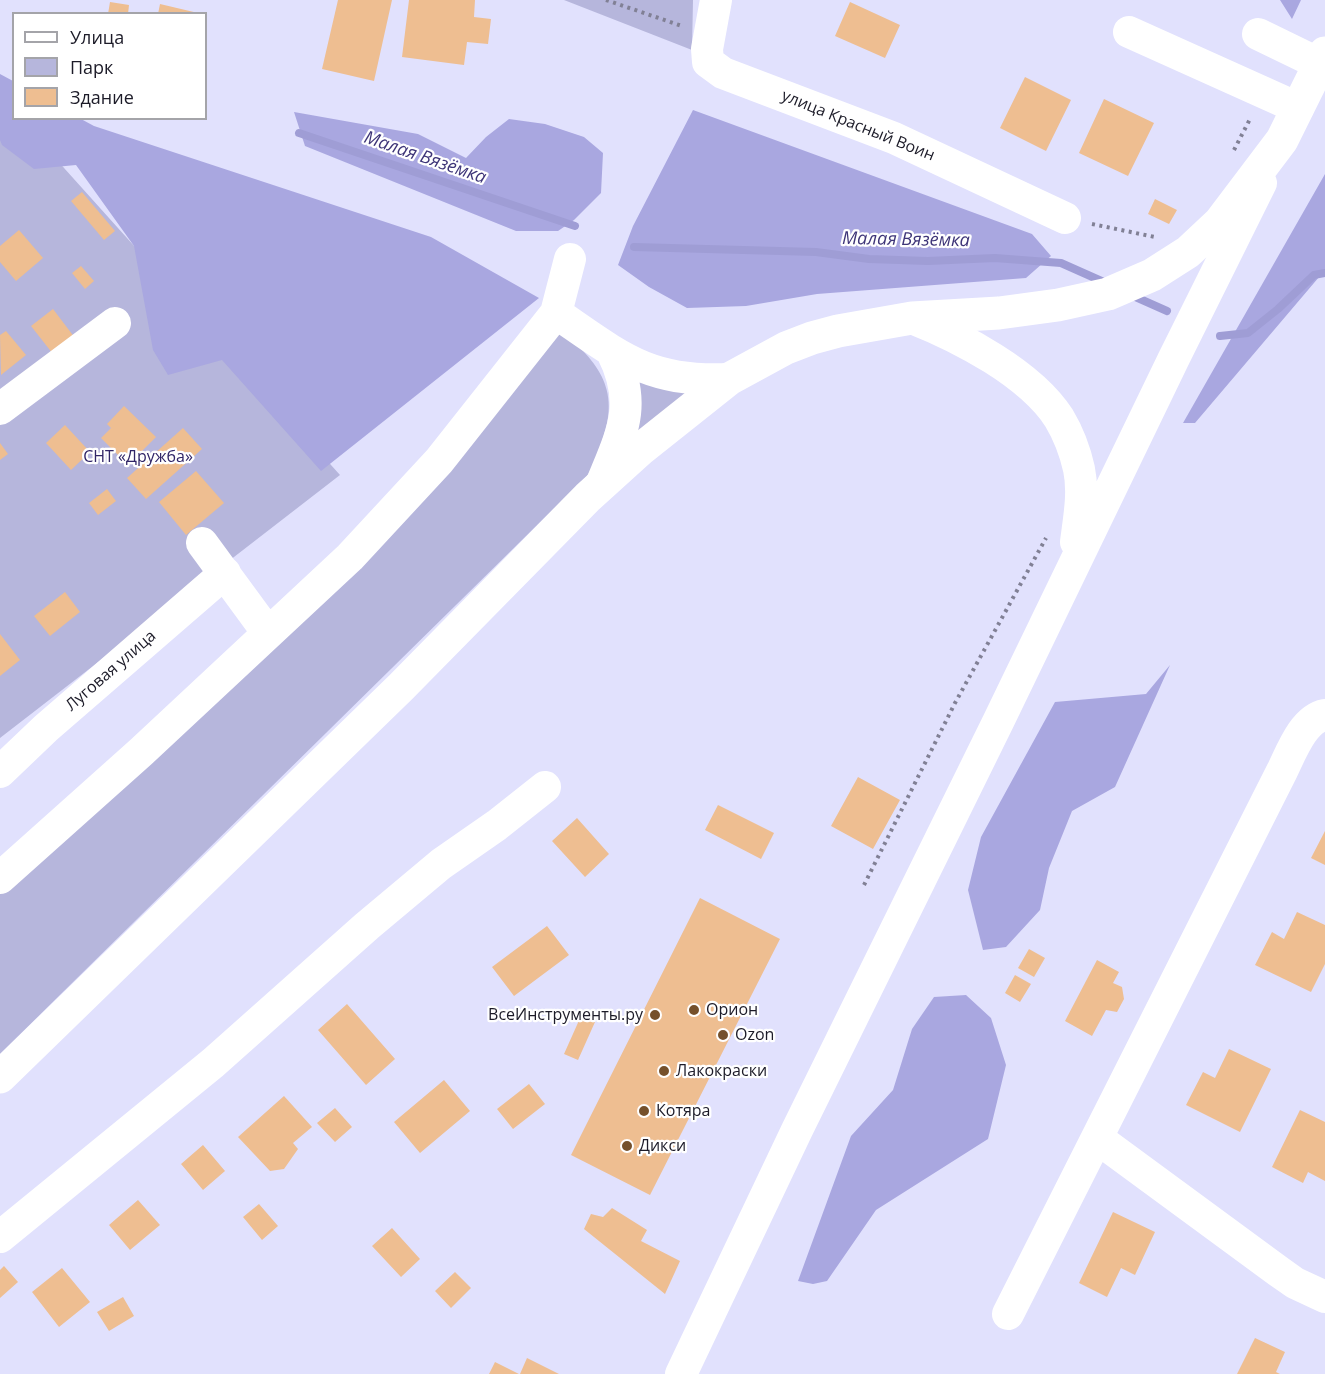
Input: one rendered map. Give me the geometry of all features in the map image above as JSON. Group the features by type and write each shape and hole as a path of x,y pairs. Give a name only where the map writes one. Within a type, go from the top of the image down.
{"main road":[{"path":"0,1077 401,687 601,485 674,421 729,379 786,348 812,338 912,318 999,313 1058,305 1132,286 1169,266 1220,222 1282,140 1322,58"}],"street":[{"name":"улица Красный Воин","path":"716,0 708,62 723,73 894,138 1065,218"},
{"path":"1129,32 1298,108"},
{"path":"1258,34 1322,58"},
{"path":"681,1374 797,1130 1282,140"},
{"path":"0,878 141,752 350,557 432,469 556,312 570,259"},
{"path":"556,312 631,363 662,374 692,379 729,379"},
{"path":"912,318 955,337 991,358 1033,388 1059,418 1069,437 1079,469 1081,491 1071,571"},
{"path":"0,409 115,323"},
{"path":"601,485 622,434 626,415 623,378 612,352"},
{"path":"202,543 268,633"},
{"name":"Луговая улица","path":"0,772 46,728 225,573"},
{"path":"1008,1314 1300,737 1310,722 1325,715"},
{"path":"0,1237 213,1063 413,887 545,787"},
{"path":"1097,1138 1295,1283 1325,1297"}],"path":[{"path":"606,0 710,36"},
{"path":"1065,218 1163,239"},
{"path":"864,885 954,703 1050,530"}],"green space":[{"path":"564,0 693,0 692,50"},
{"name":"СНТ «Дружба»","path":"0,97 12,115 12,120 21,120 340,475 0,738"},
{"path":"553,324 591,360 606,387 609,402 608,419 598,453 587,476 0,1054 0,888 277,635"},
{"path":"630,379 699,386 626,443"}],"shaded area":[{"path":"1280,0 1301,0 1292,19"},
{"path":"0,74 12,80 12,120 83,120 94,126 431,237 539,298 321,471 222,360 168,375 153,350 134,246 76,165 34,169 2,145 0,140"},
{"path":"693,110 1032,234 1051,256 1026,278 817,294 746,306 687,308 649,287 618,265 633,226"},
{"path":"294,112 418,134 466,158 486,137 509,119 545,124 584,137 603,153 601,193 574,220 558,231 516,231 305,146"},
{"path":"1325,174 1325,270 1195,423 1183,423"},
{"path":"1170,665 1115,787 1072,811 1049,868 1040,910 1006,947 983,950 968,890 981,837 1055,702 1146,694"},
{"path":"966,995 991,1018 1006,1065 988,1139 876,1210 827,1281 813,1284 798,1281 851,1136 893,1090 912,1029 934,997"}],"building":[{"path":"338,0 392,0 374,81 322,69"},
{"path":"409,0 475,0 474,17 491,19 488,44 467,42 464,65 402,57"},
{"path":"110,2 129,5 128,12 108,12"},
{"path":"850,2 900,25 885,58 835,36"},
{"path":"160,4 194,12 158,12"},
{"path":"1025,77 1071,100 1046,151 1000,128"},
{"path":"1104,99 1154,123 1128,176 1079,153"},
{"path":"82,192 115,231 104,240 71,201"},
{"path":"1155,199 1177,210 1169,224 1148,214"},
{"path":"19,230 43,258 16,281 0,262 0,246"},
{"path":"81,266 94,281 85,289 72,273"},
{"path":"53,309 75,338 53,354 31,326"},
{"path":"6,331 26,355 1,375 0,335"},
{"path":"124,406 156,437 128,465 101,438 111,428 107,424"},
{"path":"65,425 90,452 71,470 46,443"},
{"path":"183,428 202,449 146,499 127,478"},
{"path":"0,443 8,454 0,460"},
{"path":"196,471 224,503 186,535 159,502"},
{"path":"107,489 116,501 98,515 89,503"},
{"path":"65,592 80,612 50,636 34,616"},
{"path":"0,634 20,660 0,676"},
{"path":"858,777 900,800 873,849 831,826"},
{"path":"718,805 774,833 761,859 705,830"},
{"path":"577,818 609,854 585,877 552,841"},
{"path":"1325,831 1325,865 1311,858"},
{"name":"Орион","path":"700,898 780,939 650,1195 571,1155"},
{"path":"1297,912 1325,925 1325,964 1311,992 1255,965 1272,932 1284,939"},
{"path":"547,926 569,955 514,996 492,967"},
{"path":"1029,949 1045,958 1034,977 1018,968"},
{"path":"1097,960 1119,972 1113,983 1122,987 1124,999 1117,1012 1106,1010 1092,1036 1065,1021"},
{"path":"1015,975 1031,984 1020,1002 1005,993"},
{"path":"347,1004 395,1059 366,1085 318,1030"},
{"path":"581,1016 595,1022 578,1060 564,1054"},
{"path":"1229,1049 1271,1069 1240,1132 1186,1105 1203,1072 1215,1078"},
{"path":"444,1080 470,1111 420,1153 394,1122"},
{"path":"529,1084 545,1104 513,1129 497,1109"},
{"path":"284,1096 312,1127 293,1143 298,1149 284,1169 270,1171 238,1137"},
{"path":"335,1108 352,1127 335,1142 317,1123"},
{"path":"1300,1110 1325,1122 1325,1181 1308,1172 1303,1183 1272,1167"},
{"path":"203,1145 225,1171 203,1190 181,1164"},
{"path":"138,1200 160,1225 130,1250 109,1225"},
{"path":"259,1204 278,1226 262,1240 243,1217"},
{"path":"612,1208 647,1230 641,1241 680,1261 665,1294 584,1229 591,1214 603,1217"},
{"path":"1113,1212 1155,1232 1135,1275 1121,1268 1107,1297 1079,1283"},
{"path":"392,1228 420,1259 401,1277 372,1246"},
{"path":"4,1266 18,1282 0,1298 0,1270"},
{"path":"62,1268 90,1302 59,1327 32,1292"},
{"path":"455,1272 471,1288 451,1308 435,1291"},
{"path":"123,1297 134,1316 109,1331 97,1312"},
{"path":"1255,1338 1285,1352 1276,1372 1280,1374 1237,1374"},
{"path":"527,1358 559,1374 520,1374"},
{"path":"495,1362 519,1374 489,1374"}],"waterway":[{"name":"Малая Вязёмка","path":"299,133 575,226"},
{"name":"Малая Вязёмка","path":"634,247 816,252 869,259 928,261 995,258 1061,263 1106,283"},
{"name":"Малая Вязёмка","path":"1220,336 1248,333 1314,275 1325,273"},
{"name":"Малая Вязёмка","path":"1131,295 1167,311"}],"place":[{"name":"Орион","path":"694,1010"},
{"name":"ВсеИнструменты.ру","path":"655,1015"},
{"name":"Ozon","path":"723,1035"},
{"name":"Лакокраски","path":"664,1071"},
{"name":"Котяра","path":"644,1111"},
{"name":"Дикси","path":"627,1146"}]}
